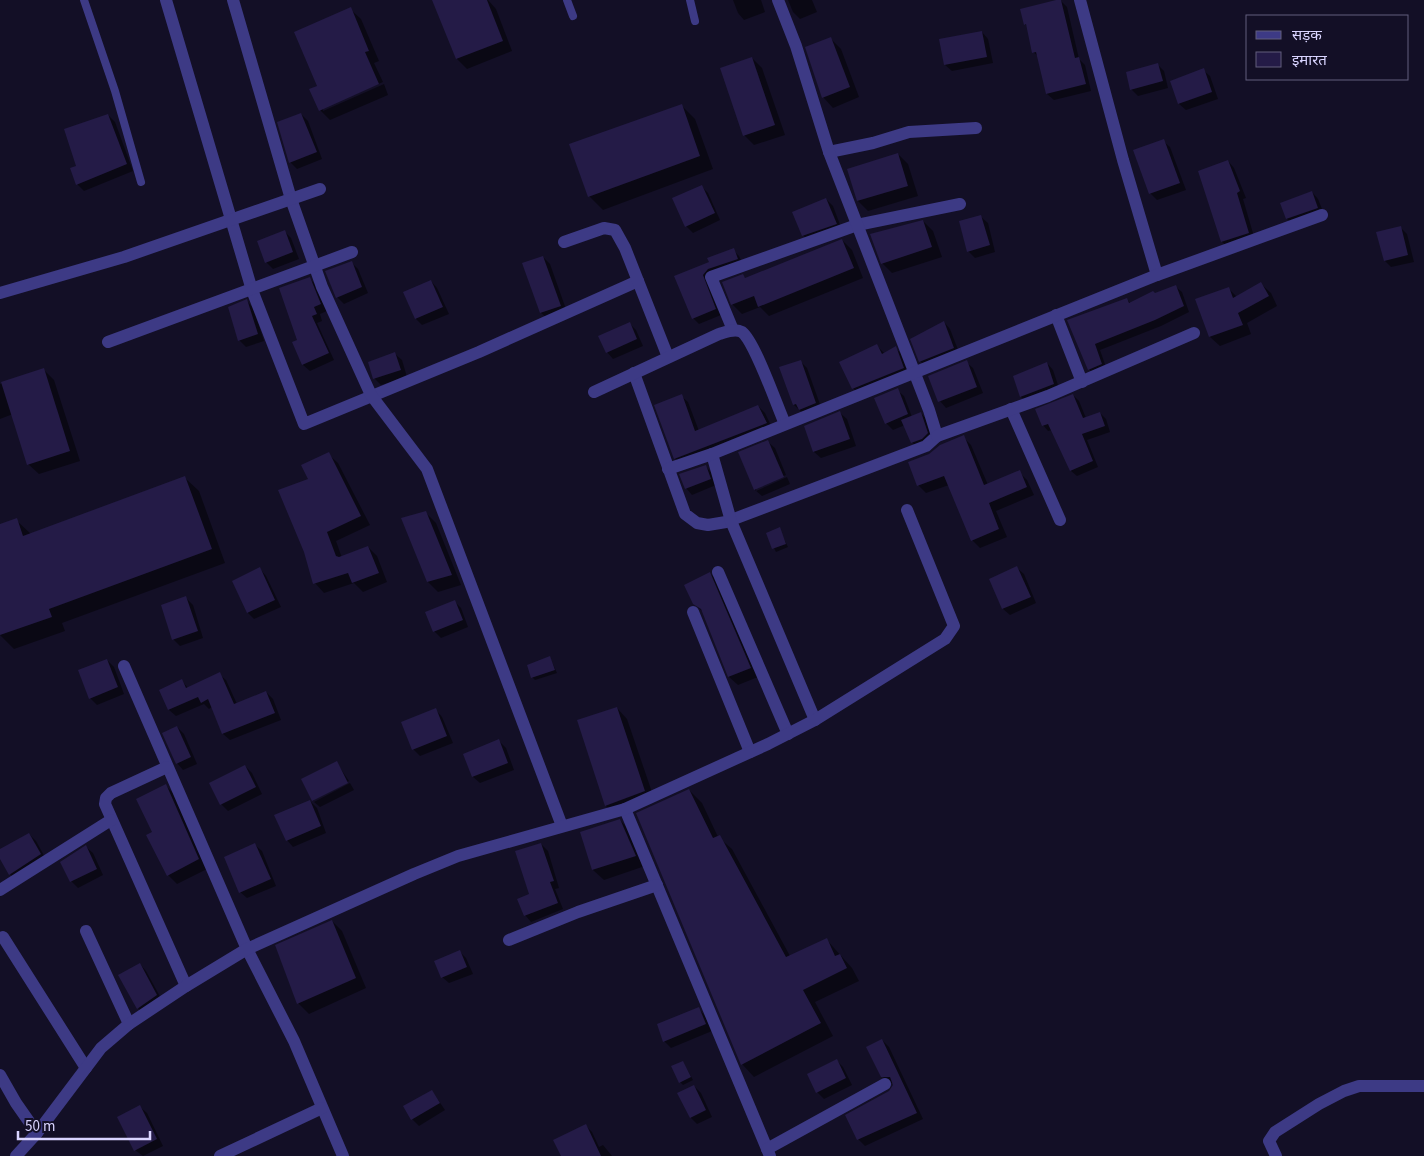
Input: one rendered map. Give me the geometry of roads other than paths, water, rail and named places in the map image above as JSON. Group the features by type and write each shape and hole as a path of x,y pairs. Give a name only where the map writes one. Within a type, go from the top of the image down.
{"street":[{"path":"166,0 252,290 304,424 479,352 638,281"},
{"path":"233,0 291,199 314,267 371,395 427,470 562,826"},
{"path":"778,0 796,46 829,152 937,436"},
{"path":"1080,0 1122,160 1157,275"},
{"path":"829,152 873,143 909,132 976,128"},
{"path":"0,293 124,257 320,189"},
{"path":"733,330 711,277 857,225 960,204"},
{"path":"668,469 712,454 913,371 1157,275 1322,215"},
{"path":"564,242 604,228 615,230 625,248 668,357"},
{"path":"108,342 352,252"},
{"path":"1056,315 1082,382"},
{"path":"594,392 719,334 733,330 740,331 751,344 785,424"},
{"path":"634,373 685,514 696,523 708,525 731,521 926,446 937,436 1082,382 1194,333"},
{"path":"1011,409 1060,520"},
{"path":"712,454 731,521 815,720"},
{"path":"16,1156 37,1133 101,1048 129,1024 247,949 458,856 625,809 815,720 945,639 954,626 907,510"},
{"path":"718,572 788,734"},
{"path":"693,612 750,752"},
{"path":"124,666 247,949 294,1041 343,1156"},
{"path":"167,767 110,793 106,798 105,804 186,986"},
{"path":"625,809 769,1152 885,1084"},
{"path":"0,890 111,820"},
{"path":"509,940 578,912 657,885"},
{"path":"86,931 129,1024"},
{"path":"3,937 56,1024 86,1068"},
{"path":"0,1075 16,1103 37,1133"},
{"path":"1276,1156 1270,1140 1275,1132 1344,1091 1359,1086 1424,1086"},
{"path":"220,1156 322,1108"}],"lane":[{"path":"84,0 115,91 141,182"},
{"path":"567,0 573,16"},
{"path":"690,0 696,21"}]}
